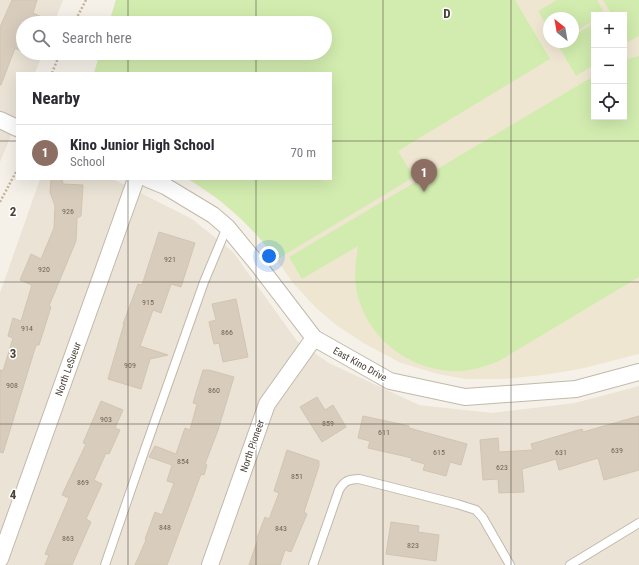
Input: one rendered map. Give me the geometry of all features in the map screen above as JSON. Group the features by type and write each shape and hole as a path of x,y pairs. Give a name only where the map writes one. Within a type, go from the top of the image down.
{"street":[{"path":"0,120 16,128"},
{"name":"North LeSueur","path":"0,560 136,180"},
{"name":"East Kino Drive","path":"150,180 165,186 213,215 227,227 314,338 390,381 465,397 576,389 639,372"},
{"name":"North Pioneer","path":"210,565 266,404 314,338"}],"lane":[{"path":"105,565 204,282 227,227"},
{"path":"313,565 339,490 344,482 359,479 476,510 484,518 510,565"},
{"path":"570,565 639,523"}],"path":[{"path":"78,16 86,0"},
{"path":"52,72 57,60"},
{"path":"0,202 16,172"}],"shaded area":[{"path":"0,0 63,0 57,16 16,16 16,60 40,60 35,72 16,72 16,123 0,162"},
{"path":"116,0 639,0 639,354 580,369 543,375 506,379 466,379 438,374 401,363 365,344 336,325 316,308 293,283 257,235 218,199 190,180 332,180 332,72 94,72 98,60 332,60 332,16 111,16"},
{"path":"40,180 114,180 192,219 233,252 297,341 329,363 419,405 492,413 575,403 639,386 639,565 0,565 0,293"}],"green space":[{"path":"116,0 515,0 550,59 398,151 414,177 276,260 258,236 247,225 213,195 190,180 332,180 332,72 94,72 98,60 332,60 332,16 111,16"},
{"path":"557,0 597,0 604,12 591,12 591,22 579,29 579,12 543,12 543,20 538,11"},
{"path":"603,0 639,0 639,36 628,42 627,12 610,12"},
{"path":"591,25 591,67 576,76 560,48 579,48 579,32"},
{"path":"639,56 639,277 499,361 476,369 464,371 435,369 419,364 390,346 378,334 368,321 356,288 355,272 358,246 302,279 289,257 591,78 591,120 627,120 627,59"}],"building":[{"path":"12,0 37,0 33,13 40,16 16,16 16,48 1,85 0,85 0,27"},
{"path":"51,180 62,180 63,184 83,185 81,216 77,218 76,241 49,306 51,307 39,345 36,345 3,453 0,452 0,370 3,371 13,338 8,336 13,318 21,321 32,285 20,280 31,254 41,259 54,228 55,206 50,192"},
{"path":"159,232 195,243 181,287 171,284 161,313 153,310 140,346 168,355 150,359 141,389 108,379 123,324 138,284 142,285"},
{"path":"236,299 248,357 223,362 219,343 214,344 209,322 216,320 212,304"},
{"path":"203,370 209,370 234,377 218,430 205,464 207,465 204,475 201,474 167,565 135,565 146,540 145,539 155,512 162,515 174,483 167,481 172,465 149,457 155,446 176,454 185,428 190,430 197,404 193,403"},
{"path":"317,397 325,410 333,405 346,427 322,442 300,407"},
{"path":"101,401 123,410 115,428 120,430 109,454 106,453 94,480 102,484 86,519 91,522 72,565 45,565 49,555 45,554 69,498 62,495 86,444 83,443"},
{"path":"363,416 409,426 409,428 467,444 461,465 450,462 446,476 423,470 425,464 411,460 412,458 368,448 370,441 358,438"},
{"path":"639,416 639,470 604,480 598,458 559,470 556,459 522,469 524,492 499,493 498,479 483,480 480,440 498,438 499,452 533,450 531,444 582,429 583,432"},
{"path":"287,450 319,461 319,466 304,512 307,514 291,552 285,550 280,565 249,565 265,517 269,519 279,493 274,491"},
{"path":"391,522 419,526 418,532 439,535 436,561 386,554"}],"place":[{"name":"Kino Junior High School","path":"424,192"}]}
